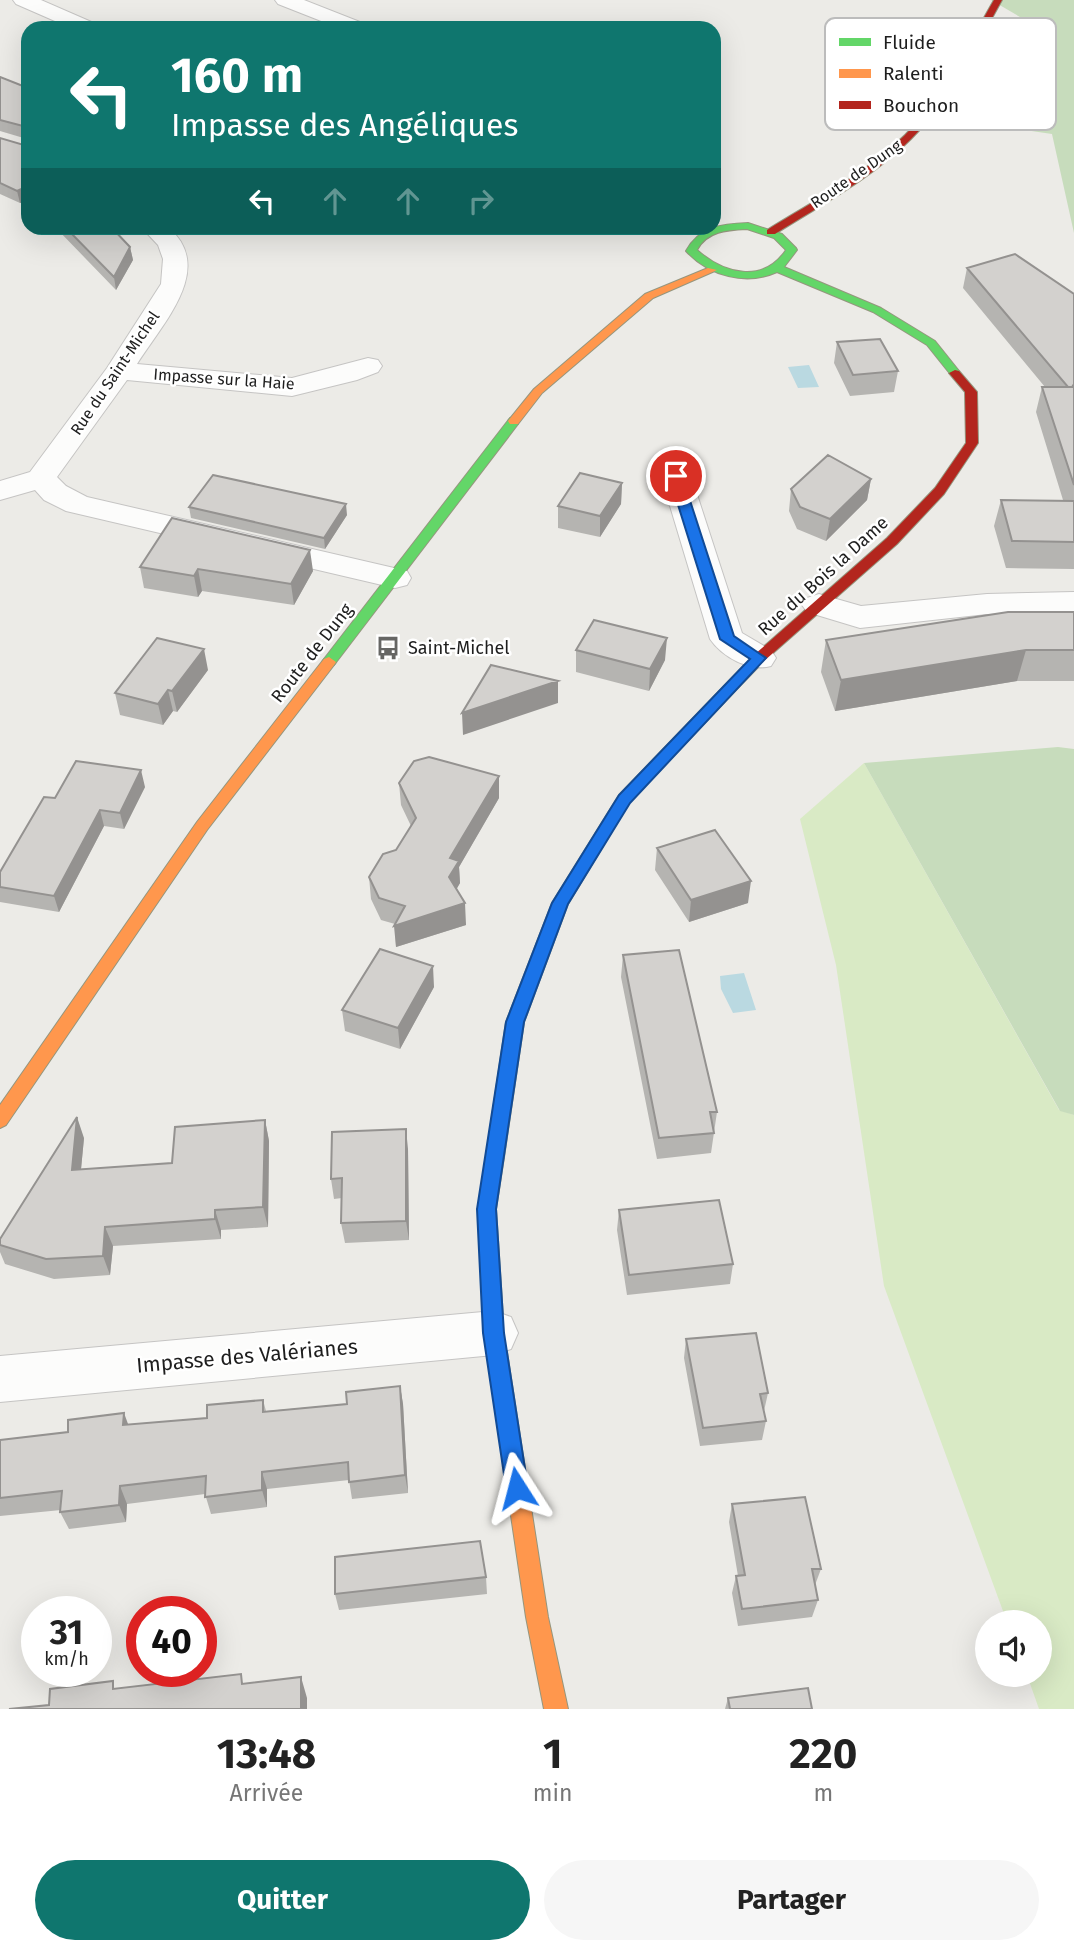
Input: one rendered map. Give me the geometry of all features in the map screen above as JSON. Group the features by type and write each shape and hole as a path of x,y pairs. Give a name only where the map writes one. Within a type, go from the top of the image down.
{"street":[{"path":"23,0 72,21"},
{"path":"285,0 340,21"},
{"name":"Route de Dung","path":"987,18 998,0"},
{"name":"Route de Dung","path":"771,232 882,159 915,130"},
{"path":"701,235 694,240 691,251 697,261 712,270 747,275 779,269 790,260 792,250 785,240 771,232 748,226 721,224"},
{"name":"Rue du Saint-Michel","path":"41,478 119,371 174,284 176,259 170,242 162,235"},
{"name":"Rue du Bois la Dame","path":"556,1709 537,1617 494,1333 487,1209 515,1022 561,903 624,799 759,658 892,541 940,491 972,443 971,392 930,343 877,310 779,269"},
{"name":"Route de Dung","path":"0,1120 202,826 538,391 649,296 712,270"},
{"name":"Impasse sur la Haie","path":"119,371 292,387 369,366"},
{"path":"676,476 727,639 759,658"},
{"path":"0,491 41,478 55,493 77,504 395,578"},
{"path":"820,605 860,617 986,604 1074,602"},
{"name":"Impasse des Valérianes","path":"0,1378 494,1333"}],"green space":[{"path":"991,0 1074,0 1074,233 1052,134 1025,130 1056,130 1056,18 1022,18"},
{"path":"1058,747 1074,749 1074,1115 1060,1111 864,763"},
{"path":"864,763 1059,1110 1074,1115 1074,1709 1039,1709 1031,1687 1052,1687 1052,1610 1003,1610 884,1286 836,965 800,819"}],"water":[{"path":"809,365 819,387 798,388 788,367"},
{"path":"744,973 756,1010 733,1013 721,989 720,976"}],"building":[{"path":"0,77 21,85 21,125 0,120"},
{"path":"0,138 21,144 21,189 17,191 0,183"},
{"path":"73,235 119,235 130,247 114,277"},
{"path":"1015,254 1074,294 1072,387 1068,387 967,268"},
{"path":"880,339 898,371 853,375 837,342"},
{"path":"1042,387 1074,387 1074,485"},
{"path":"828,455 871,479 830,519 800,507 791,489"},
{"path":"580,473 622,483 600,516 558,506"},
{"path":"213,475 346,504 324,538 189,507"},
{"path":"1001,500 1074,501 1074,542 1012,541"},
{"path":"172,518 310,550 291,584 198,569 194,576 140,567"},
{"path":"1008,612 1074,612 1074,650 1026,650 841,680 826,640"},
{"path":"594,620 667,638 650,669 576,650"},
{"path":"157,638 204,649 172,691 168,690 158,704 115,693"},
{"path":"491,665 558,681 462,713"},
{"path":"429,757 499,776 450,858 459,861 449,877 465,903 394,926 405,906 379,898 369,877 383,854 396,850 416,818 399,783 414,761"},
{"path":"76,761 141,770 120,813 100,810 54,896 0,887 0,872 44,797 55,798"},
{"path":"715,830 751,881 691,900 657,848"},
{"path":"380,949 433,966 398,1028 342,1010"},
{"path":"679,950 717,1112 710,1112 714,1133 659,1138 623,955"},
{"path":"77,1117 72,1170 172,1163 175,1127 265,1120 263,1207 215,1210 215,1219 105,1227 103,1256 46,1259 0,1245 0,1239"},
{"path":"406,1129 406,1221 341,1223 342,1178 331,1179 332,1132"},
{"path":"719,1200 733,1264 629,1275 619,1210"},
{"path":"756,1333 768,1393 760,1394 766,1421 703,1428 686,1339"},
{"path":"400,1386 405,1475 349,1482 348,1462 262,1472 262,1490 205,1497 206,1476 120,1486 119,1505 60,1512 62,1491 0,1498 0,1440 68,1432 68,1420 124,1413 123,1425 207,1418 207,1405 263,1400 263,1412 347,1404 346,1392"},
{"path":"805,1497 821,1569 812,1569 818,1600 742,1609 736,1576 745,1575 732,1504"},
{"path":"480,1541 486,1577 335,1594 335,1557"},
{"path":"241,1674 242,1684 301,1677 301,1709 9,1709 49,1705 50,1689 112,1687 113,1681 113,1689 217,1687 217,1677"},
{"path":"808,1688 812,1709 730,1709 728,1698"}],"traffic: fast":[{"path":"704,235 691,251 715,268 744,276 772,271 783,263 792,250 778,236 748,226"},
{"path":"721,228 748,226"},
{"path":"779,269 877,310 931,343 955,373"},
{"path":"329,662 514,421"},
{"path":"495,1157 515,1022 560,903 624,799 729,689"}],"traffic: slow":[{"path":"514,421 538,391 649,296 712,270"},
{"path":"0,1120 202,826 329,662"},
{"path":"495,1157 487,1209 494,1333 537,1617 556,1709"}],"traffic: jam":[{"path":"988,18 998,0"},
{"path":"771,232 873,167 914,130"},
{"path":"729,689 759,658 892,541 940,491 972,443 971,392 955,373"}],"place":[{"name":"Saint-Michel","path":"388,648"}],"route":[{"path":"517,1488 494,1333 487,1209 515,1022 561,903 624,799 759,658 727,639 676,476"}]}
